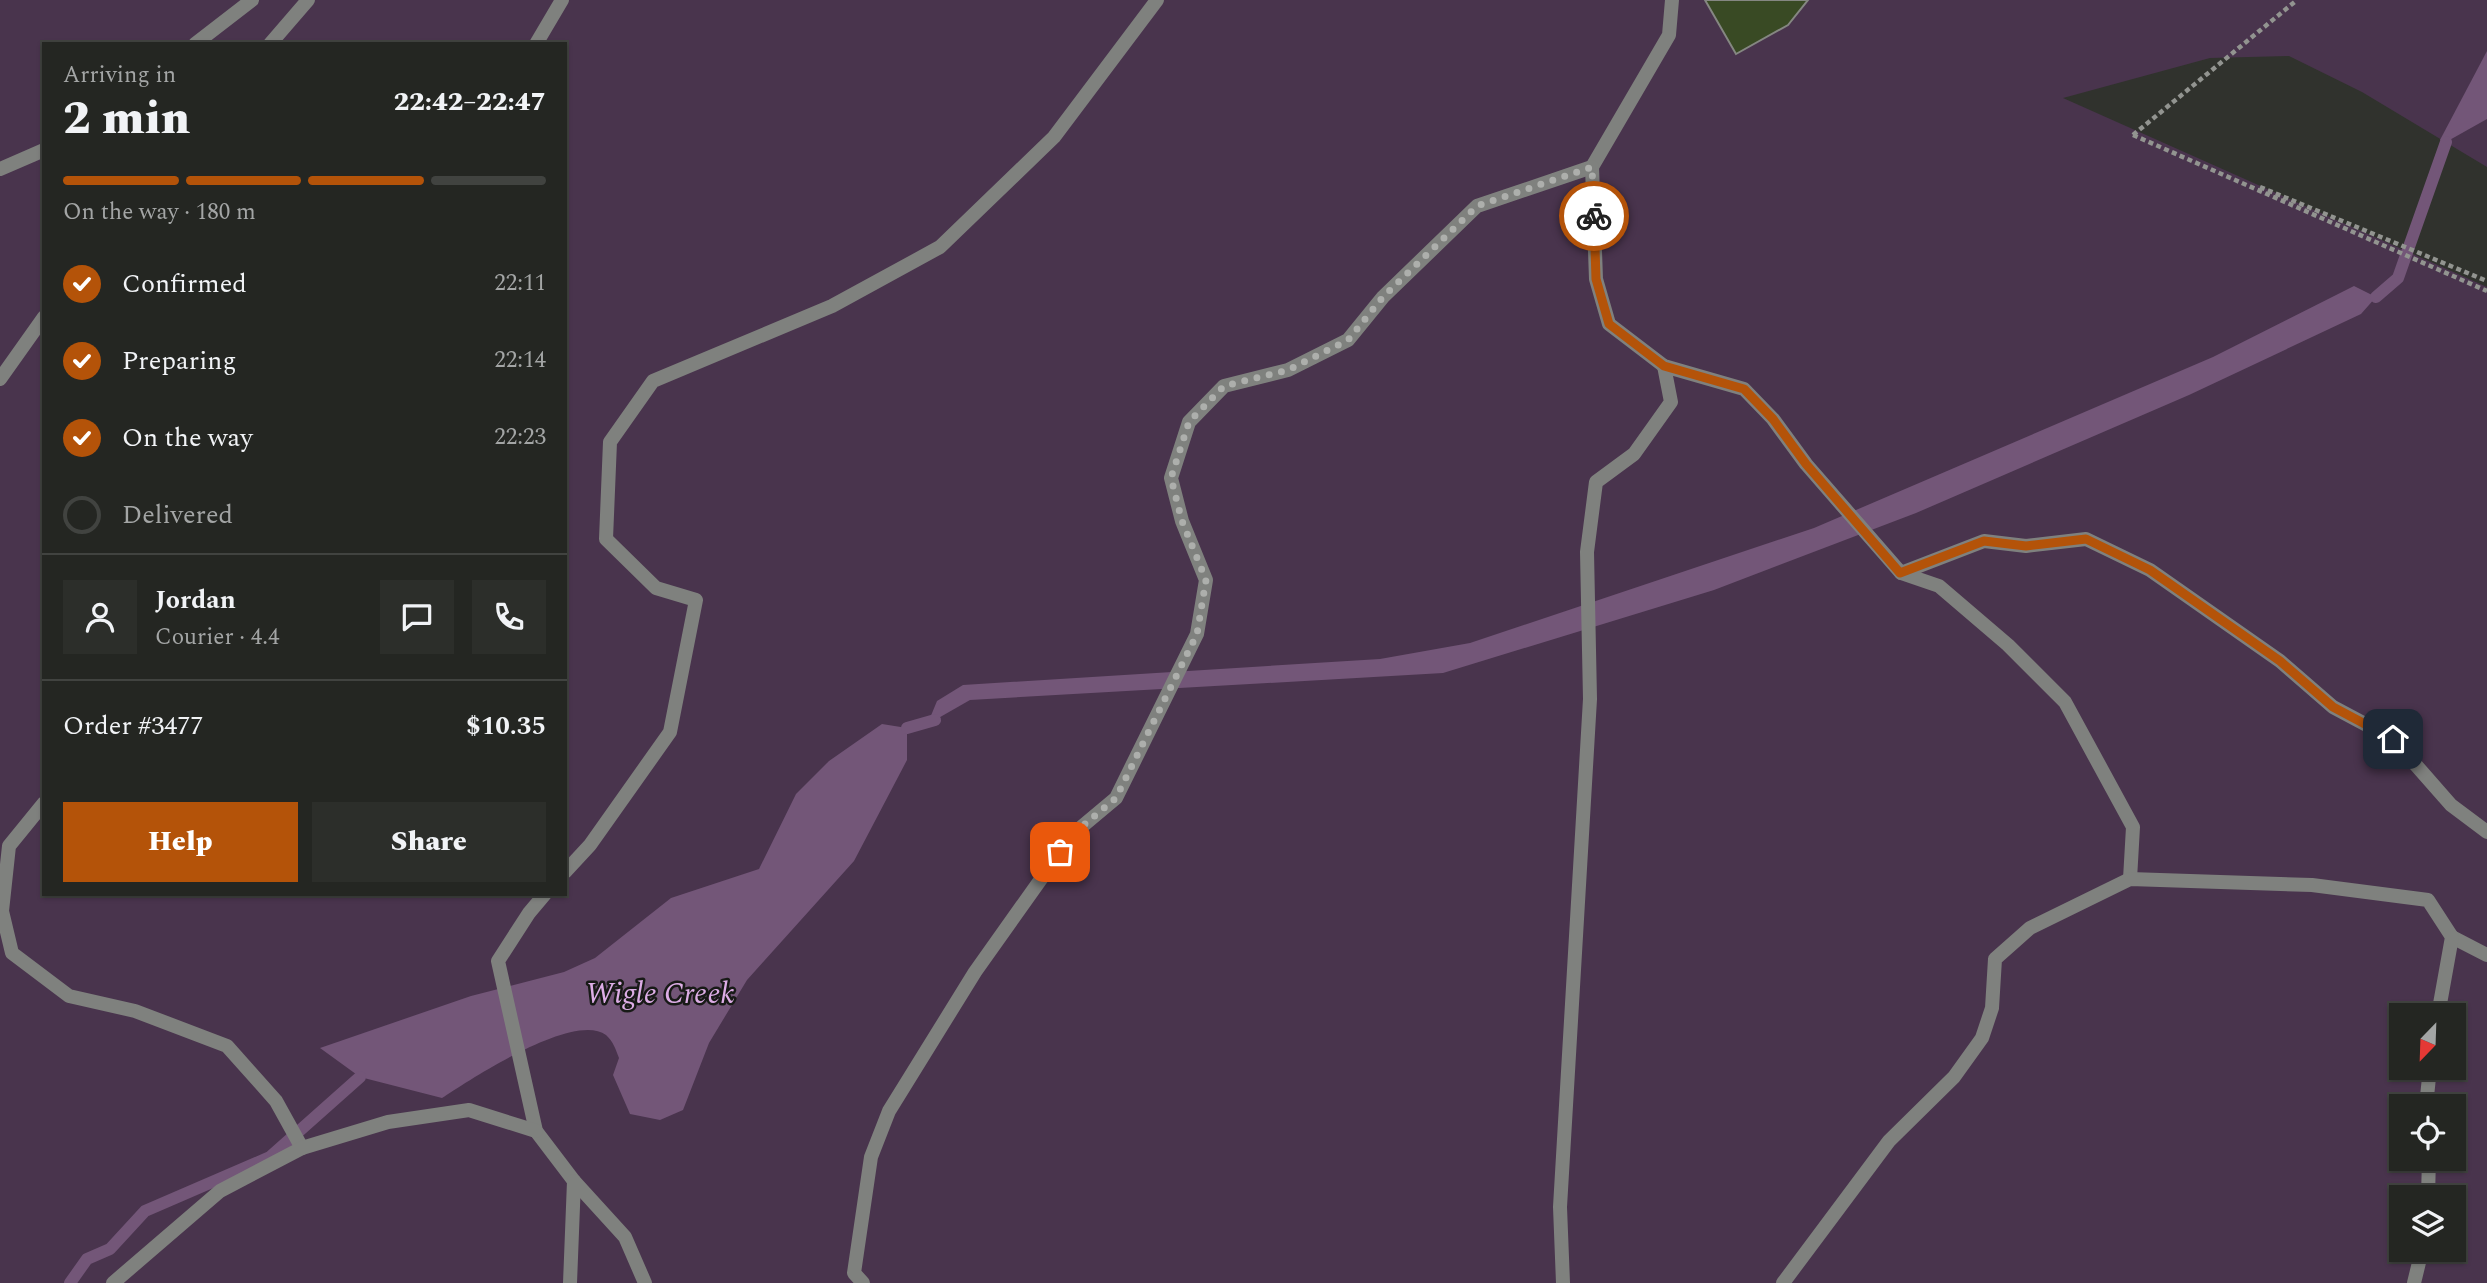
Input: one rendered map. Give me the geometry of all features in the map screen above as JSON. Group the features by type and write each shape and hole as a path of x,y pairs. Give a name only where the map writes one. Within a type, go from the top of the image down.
{"lane":[{"path":"198,42 252,0"},
{"path":"272,42 307,0"},
{"path":"537,42 562,0"},
{"path":"567,870 590,845 670,732 696,600 656,588 606,539 610,442 653,381 832,306 940,247 1054,137 1157,0"},
{"path":"1672,0 1669,35 1592,167 1596,279 1609,324 1664,366 1744,389 1773,419 1806,464 1900,573 1939,586 2008,645 2065,702 2133,827 2130,879"},
{"path":"0,169 42,151"},
{"path":"863,1283 855,1273 871,1157 889,1111 975,972 1073,834 1116,798 1197,634 1206,580 1182,521 1171,478 1189,422 1224,386 1288,370 1348,340 1383,297 1477,206 1592,167"},
{"path":"0,379 42,320"},
{"path":"1563,1283 1560,1207 1590,699 1587,552 1596,482 1634,454 1671,402 1664,366"},
{"path":"1900,573 1984,541 2026,546 2086,539 2150,570 2280,661 2333,707 2393,739 2451,805 2487,832"},
{"path":"42,805 9,846 2,911 12,953 69,996 135,1011 227,1046 276,1101 302,1148"},
{"path":"1783,1283 1889,1141 1954,1077 1982,1038 1992,1008 1995,959 2031,928 2130,879 2312,886 2428,900 2452,936 2487,955"},
{"path":"543,896 528,913 498,961 536,1131 574,1181 625,1237 645,1283"},
{"path":"2440,1003 2452,936"},
{"path":"113,1283 220,1191 302,1148 388,1122 469,1110 536,1131"},
{"path":"570,1283 574,1181"},
{"path":"2414,1283 2419,1262"}],"path":[{"path":"2133,135 2297,0"},
{"path":"2133,135 2487,281"},
{"path":"2133,135 2487,291"}],"shaded area":[{"path":"0,0 2487,0 2487,167 2362,92 2289,56 2210,58 2063,98 2487,287 2487,1283 0,1283"}],"water":[{"path":"2487,51 2487,119 2446,142 2440,140"},
{"path":"2354,286 2376,297 2361,314 2189,395 1916,513 1714,590 1443,673 970,700 935,720 930,718 937,701 963,685 1380,659 1470,643 1814,528 2213,357"},
{"name":"Wigle Creek","path":"882,724 907,728 907,760 854,861 747,980 709,1043 683,1110 660,1120 630,1114 613,1075 619,1058 611,1040 606,1035 591,1030 571,1032 523,1050 442,1098 360,1077 320,1048 471,996 564,972 595,958 671,898 759,869 796,794 829,761"}],"building":[{"path":"1705,0 1808,0 1788,25 1736,54"}],"waterway":[{"name":"Wigle Creek","path":"2376,297 2398,278 2446,142"},
{"name":"Wigle Creek","path":"907,728 935,720"},
{"name":"Wigle Creek","path":"70,1283 87,1259 110,1249 145,1211 270,1157 360,1077"}],"way so far":[{"path":"1060,852 1073,834 1116,798 1197,634 1206,580 1182,521 1171,478 1189,422 1224,386 1288,370 1348,340 1383,297 1477,206 1592,167 1594,216"}],"route":[{"path":"1594,216 1596,279 1609,324 1664,366 1744,389 1773,419 1806,464 1900,573 1984,541 2026,546 2086,539 2150,570 2280,661 2333,707 2393,739"}]}
